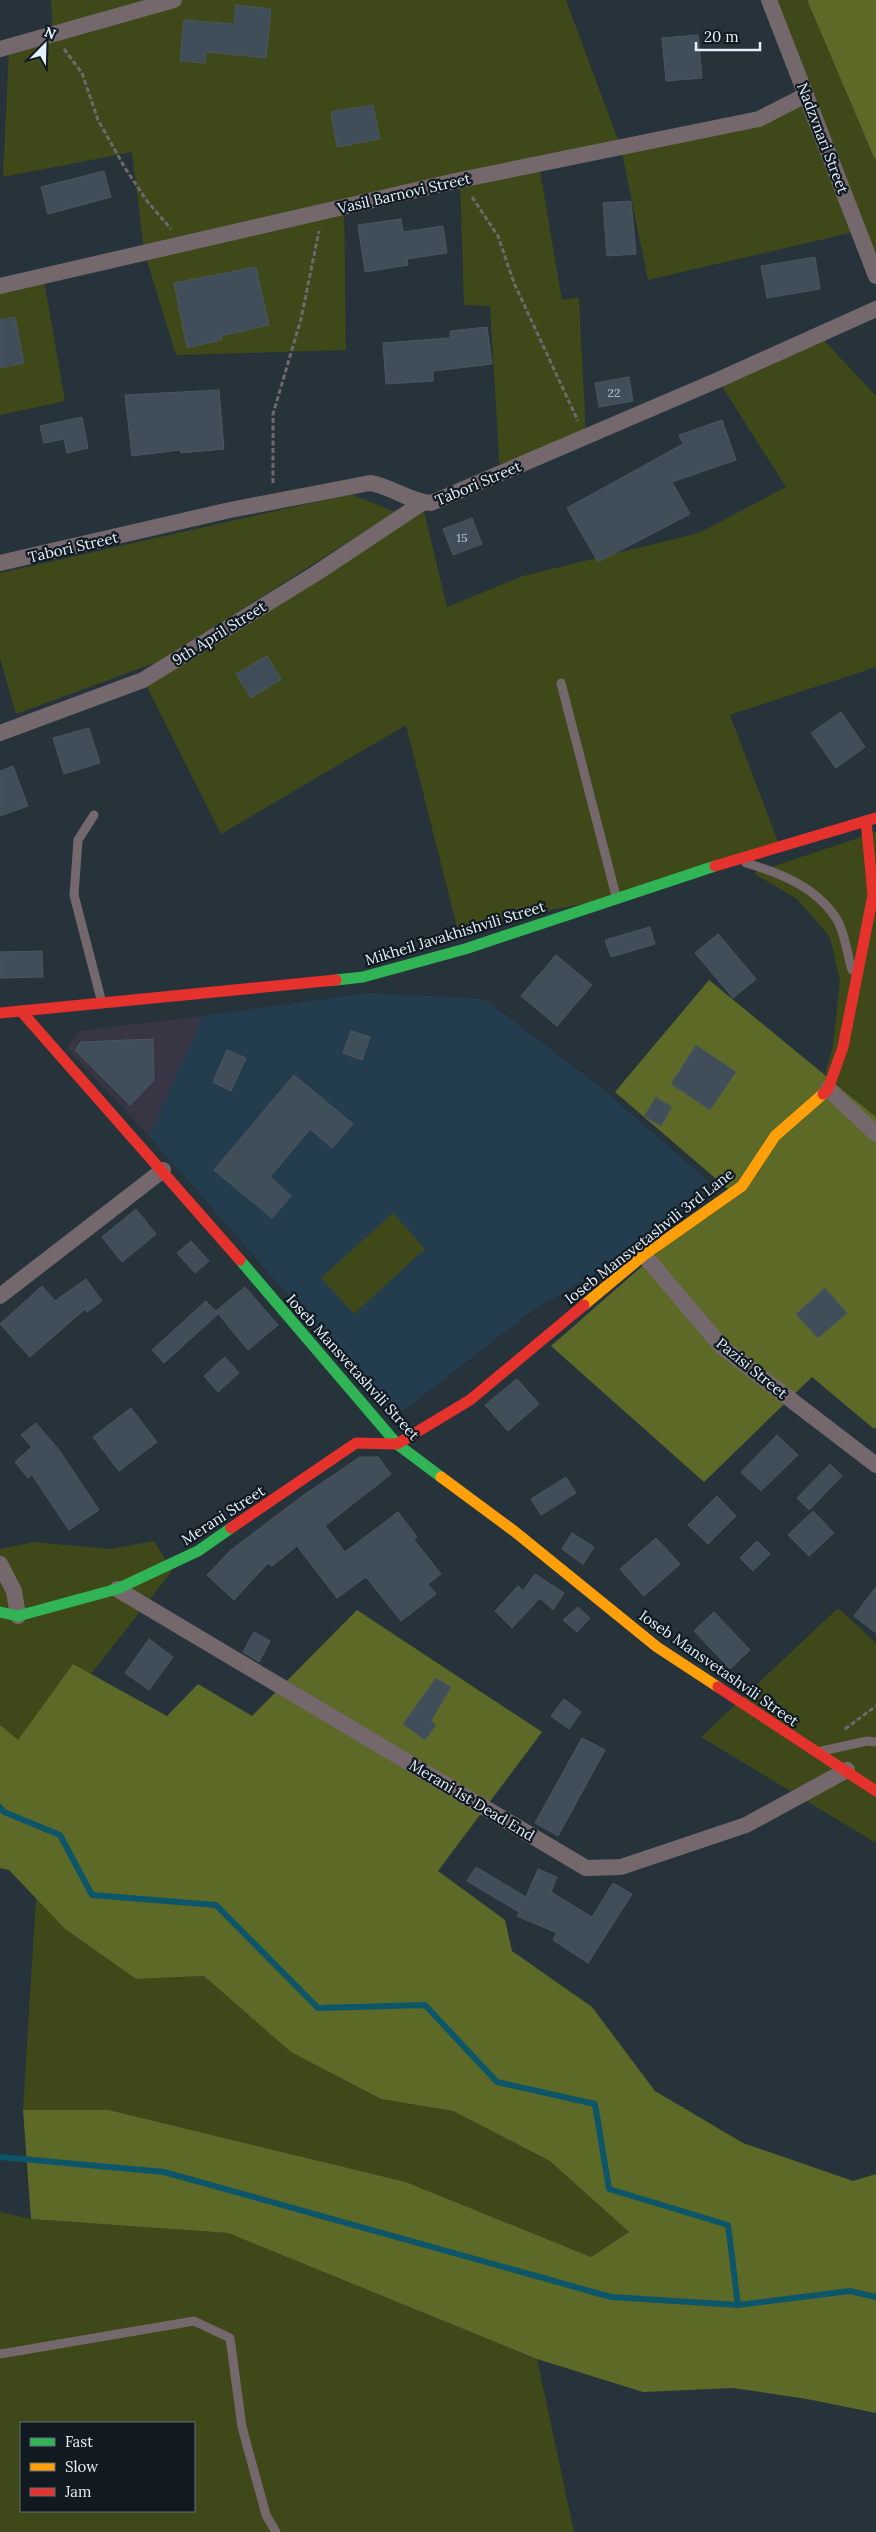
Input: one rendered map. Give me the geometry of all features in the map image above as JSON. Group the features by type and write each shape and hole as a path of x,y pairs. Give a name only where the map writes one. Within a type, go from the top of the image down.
{"street":[{"path":"0,49 174,0"},
{"name":"Nadzvnari Street","path":"769,0 876,276"},
{"name":"Vasil Barnovi Street","path":"0,286 460,180 759,119 806,95"},
{"name":"Tabori Street","path":"0,563 273,502 370,483 385,485 422,503 431,503 876,309"},
{"name":"9th April Street","path":"0,733 142,680 315,574 422,503"},
{"name":"Mikheil Javakhishvili Street","path":"0,1013 363,977 464,949 616,898 871,820"},
{"name":"Ioseb Mansvetashvili 3rd Lane","path":"397,1444 470,1400 644,1255 742,1186 775,1136 828,1089 843,1047 873,894 871,820"},
{"name":"Ioseb Mansvetashvili Street","path":"20,1011 163,1170 397,1444 514,1531 657,1647 815,1752 847,1770 876,1791"},
{"path":"828,1089 876,1134"},
{"path":"0,1296 163,1170"},
{"name":"Pazisi Street","path":"644,1255 722,1346 876,1465"},
{"name":"Merani Street","path":"0,1612 18,1616 117,1589 198,1551 356,1443 397,1444"},
{"path":"0,1564 14,1591 18,1616"},
{"name":"Merani 1st Dead End","path":"117,1589 586,1868 621,1867 746,1825 847,1770"}],"lane":[{"path":"561,683 616,898"},
{"path":"94,815 78,840 74,896 102,1003"},
{"path":"737,860 776,871 817,895 837,919 856,983"},
{"path":"815,1752 867,1741 876,1742"},
{"path":"0,2354 194,2322 230,2338 242,2428 266,2515 276,2532"}],"path":[{"path":"53,34 82,73 98,120 125,168 147,201 169,224 178,244"},
{"path":"460,180 498,236 514,282 586,437"},
{"path":"273,502 273,414 301,319 323,211"}],"shaded area":[{"path":"368,993 484,999 600,1087 708,1181 634,1250 529,1313 395,1417 149,1136 203,1016"},
{"path":"203,1016 149,1136 67,1048 78,1031"}],"green space":[{"path":"51,0 566,0 621,148 539,165 562,300 579,297 586,437 500,474 490,306 464,305 460,180 344,207 346,350 176,355 144,251 132,152 3,177 9,48 53,34"},
{"path":"769,0 807,0 876,162 876,276 858,231 648,280 621,148 759,119 806,96"},
{"path":"807,0 876,0 876,162"},
{"path":"43,275 65,401 0,415 0,286"},
{"path":"819,335 876,396 876,667 730,715 780,847 616,898 457,927 406,725 221,834 147,687 422,503 447,607 523,576 699,533 786,487 718,380"},
{"path":"351,494 395,512 160,661 16,714 0,658 0,573"},
{"path":"876,832 876,1117 825,1074 833,1046 840,981 830,937 797,899 753,873"},
{"path":"709,980 876,1117 876,1427 874,1429 812,1377 704,1482 551,1346 729,1190 615,1092"},
{"path":"393,1213 425,1249 354,1314 321,1278"},
{"path":"154,1541 172,1571 91,1674 73,1664 18,1741 0,1725 0,1549 34,1542 110,1549"},
{"path":"838,1608 876,1643 876,1843 701,1737"},
{"path":"357,1610 542,1732 438,1871 505,1920 512,1951 592,2007 655,2091 743,2143 853,2181 876,2174 876,2413 807,2399 733,2388 643,2392 537,2359 228,2233 31,2219 23,2110 109,2110 406,2182 591,2257 629,2232 550,2161 453,2111 381,2099 291,2052 204,1976 136,1979 65,1929 9,1870 0,1868 0,1725 18,1740 73,1664 167,1716 198,1684 252,1716"},
{"path":"36,1898 65,1929 136,1979 204,1976 292,2052 381,2099 453,2111 550,2161 629,2232 591,2257 406,2182 109,2110 23,2110"},
{"path":"0,2212 31,2219 228,2233 537,2359 574,2532 0,2532"}],"building":[{"path":"236,5 271,9 266,58 206,52 205,63 180,61 184,20 234,24"},
{"path":"698,35 702,78 666,81 662,38"},
{"path":"373,105 380,139 337,147 331,112"},
{"path":"104,171 111,197 48,214 41,187"},
{"path":"631,201 636,254 607,256 603,203"},
{"path":"401,219 403,232 443,226 447,253 407,259 408,265 365,272 358,225"},
{"path":"815,257 820,289 767,298 761,266"},
{"path":"256,267 269,325 221,336 222,340 187,348 174,283"},
{"path":"15,317 24,363 0,368 0,320"},
{"path":"487,327 492,364 433,371 433,381 386,384 383,343 450,338 450,331"},
{"path":"629,377 633,401 599,407 595,383"},
{"path":"219,390 224,449 181,453 180,450 132,456 125,395"},
{"path":"82,417 88,448 67,453 64,439 44,443 40,426"},
{"path":"722,420 736,460 672,482 690,514 598,562 567,508 683,444 679,435"},
{"path":"472,518 482,544 453,555 443,529"},
{"path":"267,656 281,679 251,698 236,674"},
{"path":"841,712 865,747 836,768 811,733"},
{"path":"89,728 100,763 64,774 53,738"},
{"path":"13,766 28,806 0,816 0,771"},
{"path":"650,927 655,944 611,957 605,940"},
{"path":"718,934 756,979 733,998 695,953"},
{"path":"42,951 43,977 0,978 0,952"},
{"path":"556,955 592,985 557,1026 521,996"},
{"path":"351,1031 370,1037 362,1060 343,1053"},
{"path":"153,1039 154,1080 130,1105 75,1050 81,1042"},
{"path":"696,1045 736,1072 710,1110 671,1084"},
{"path":"227,1050 246,1058 231,1091 213,1082"},
{"path":"294,1075 353,1124 332,1148 310,1129 270,1177 291,1196 272,1218 214,1170"},
{"path":"656,1097 672,1107 661,1126 644,1116"},
{"path":"136,1209 156,1234 122,1262 102,1237"},
{"path":"191,1241 209,1261 195,1273 177,1253"},
{"path":"86,1279 102,1301 87,1312 85,1309 30,1357 0,1324 42,1286 55,1301"},
{"path":"245,1287 278,1325 248,1350 216,1311"},
{"path":"825,1288 847,1313 818,1338 796,1314"},
{"path":"206,1301 218,1314 164,1363 152,1350"},
{"path":"225,1357 239,1373 218,1392 204,1376"},
{"path":"517,1379 539,1404 508,1431 485,1405"},
{"path":"131,1408 157,1442 119,1471 93,1437"},
{"path":"36,1423 59,1450 99,1510 69,1530 32,1475 28,1478 15,1462 32,1447 21,1435"},
{"path":"777,1435 798,1455 761,1491 741,1472"},
{"path":"360,1457 378,1457 391,1474 325,1526 345,1552 398,1512 417,1537 414,1540 441,1574 428,1584 436,1594 401,1621 366,1577 337,1598 297,1546 272,1566 268,1563 234,1600 207,1575 231,1550 301,1497"},
{"path":"830,1464 842,1476 809,1510 797,1498"},
{"path":"566,1477 576,1493 541,1515 531,1499"},
{"path":"717,1496 736,1516 708,1544 688,1525"},
{"path":"813,1511 834,1533 809,1556 788,1535"},
{"path":"572,1533 594,1547 583,1564 562,1549"},
{"path":"656,1538 680,1564 644,1596 620,1569"},
{"path":"757,1541 770,1554 753,1571 740,1558"},
{"path":"535,1574 564,1593 553,1610 540,1598 512,1628 495,1611 518,1586 523,1591"},
{"path":"876,1587 876,1633 854,1616"},
{"path":"578,1607 590,1618 577,1632 563,1620"},
{"path":"714,1612 750,1650 730,1669 694,1631"},
{"path":"254,1632 270,1641 259,1662 243,1652"},
{"path":"149,1639 173,1657 149,1690 125,1673"},
{"path":"436,1678 451,1687 431,1721 436,1725 425,1740 403,1724"},
{"path":"564,1699 581,1712 569,1729 551,1716"},
{"path":"582,1738 605,1750 558,1836 535,1823"},
{"path":"476,1867 526,1897 538,1869 557,1877 551,1892 592,1917 613,1883 632,1894 588,1963 553,1940 557,1933 517,1916 519,1912 467,1881"}],"waterway":[{"path":"0,1807 4,1812 60,1835 92,1895 216,1905 318,2008 425,2005 497,2082 595,2104 609,2189 728,2225 738,2305 850,2291 876,2297"},
{"path":"0,2157 164,2172 611,2297 738,2305"}],"traffic: fast":[{"path":"336,980 363,977 465,949 715,866"},
{"path":"240,1260 397,1444 441,1477"},
{"path":"0,1612 18,1616 117,1589 198,1551 231,1528"}],"traffic: slow":[{"path":"584,1305 644,1255 742,1186 775,1136 823,1094"},
{"path":"441,1477 514,1531 657,1647 718,1687"}],"traffic: jam":[{"path":"715,866 876,818"},
{"path":"823,1094 828,1089 843,1047 873,895 866,821"},
{"path":"0,1013 336,980"},
{"path":"21,1011 240,1260"},
{"path":"231,1528 356,1443 397,1444 470,1400 584,1305"},
{"path":"718,1687 876,1791"}]}
